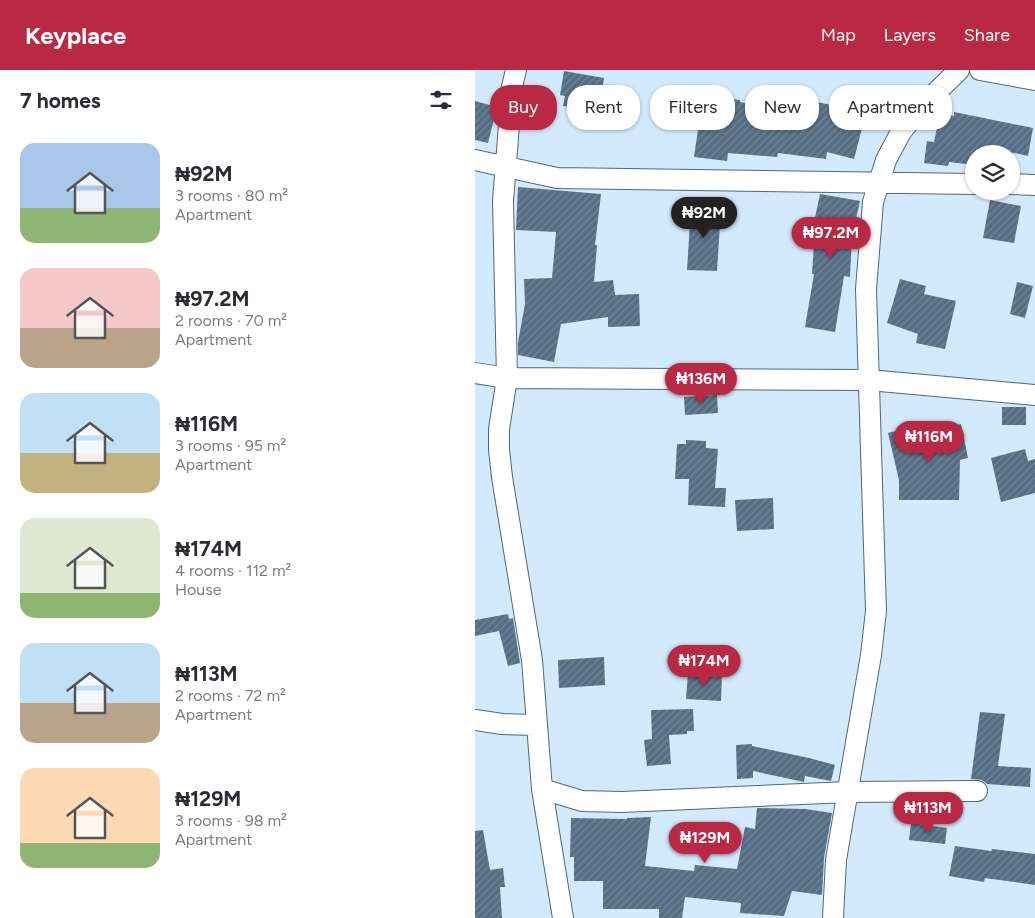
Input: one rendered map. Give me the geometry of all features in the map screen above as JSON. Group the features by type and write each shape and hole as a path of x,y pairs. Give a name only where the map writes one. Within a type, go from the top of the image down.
{"street":[{"path":"516,70 512,87 503,201 507,378 499,429 499,450 501,477 533,660 536,725 542,789 563,918"},
{"path":"833,918 836,860 871,655 876,612 866,289 873,202 885,160 901,132 920,108 959,70"},
{"path":"980,70 1035,80"},
{"path":"475,160 557,178 965,184"},
{"path":"1020,184 1035,185"},
{"path":"475,373 507,378 869,380 1035,394"},
{"path":"475,720 502,724 536,725"},
{"path":"542,789 581,801 621,802 848,792 977,792"}],"building":[{"path":"564,71 604,78 603,85 567,85 567,107 563,106 565,96 560,95"},
{"path":"735,99 745,103 745,130 819,130 819,103 829,104 829,130 862,130 854,159 827,152 826,159 778,153 777,157 728,153 727,161 694,157 698,130 735,130"},
{"path":"475,101 490,105 491,130 488,143 475,140"},
{"path":"954,112 1033,128 1028,156 1020,154 1020,145 965,145 965,164 949,162 948,166 924,163 927,141 934,142 936,130 952,130 952,116 954,116"},
{"path":"518,187 601,194 595,245 597,245 594,282 613,280 615,295 639,294 640,326 608,327 608,317 561,324 554,362 518,355 518,342 525,304 524,279 552,278 556,232 516,230"},
{"path":"820,194 860,201 852,237 850,277 844,276 835,332 805,327 814,274 812,274 815,227 813,227"},
{"path":"990,200 1021,206 1014,243 983,238"},
{"path":"691,207 721,209 717,271 687,270"},
{"path":"900,279 926,286 924,294 956,301 945,349 916,343 918,334 887,323"},
{"path":"1017,282 1033,286 1025,318 1010,314"},
{"path":"717,395 718,413 685,415 684,397"},
{"path":"1002,407 1026,407 1026,425 1002,425"},
{"path":"961,424 968,458 960,460 959,500 899,500 899,480 888,433 914,426 916,434"},
{"path":"686,440 706,441 706,448 718,449 715,488 726,488 725,507 688,505 689,479 675,479 677,444 686,444"},
{"path":"1025,449 1028,461 1035,459 1035,493 1001,502 991,458"},
{"path":"773,498 774,529 737,531 735,500"},
{"path":"508,614 509,619 513,618 520,663 508,666 499,631 475,636 475,620"},
{"path":"604,657 605,685 559,688 558,660"},
{"path":"688,672 722,674 721,701 686,699"},
{"path":"693,709 694,731 687,731 687,734 669,735 671,764 647,766 644,740 652,739 651,710"},
{"path":"980,712 1005,714 998,766 1031,768 1030,787 987,784 982,780 971,779"},
{"path":"752,744 752,746 835,765 831,781 805,776 804,782 753,771 753,778 737,779 736,745"},
{"path":"757,808 805,809 832,813 824,858 822,895 792,891 784,916 740,913 741,903 685,897 682,918 659,918 659,909 603,909 603,881 574,881 574,857 570,857 571,818 627,819 651,817 645,866 694,871 695,865 737,869 745,827 755,829"},
{"path":"911,823 947,828 945,844 909,840"},
{"path":"483,830 490,870 503,868 505,887 500,887 502,918 475,918 475,831"},
{"path":"955,846 1035,854 1035,885 985,878 984,882 949,876"}]}
